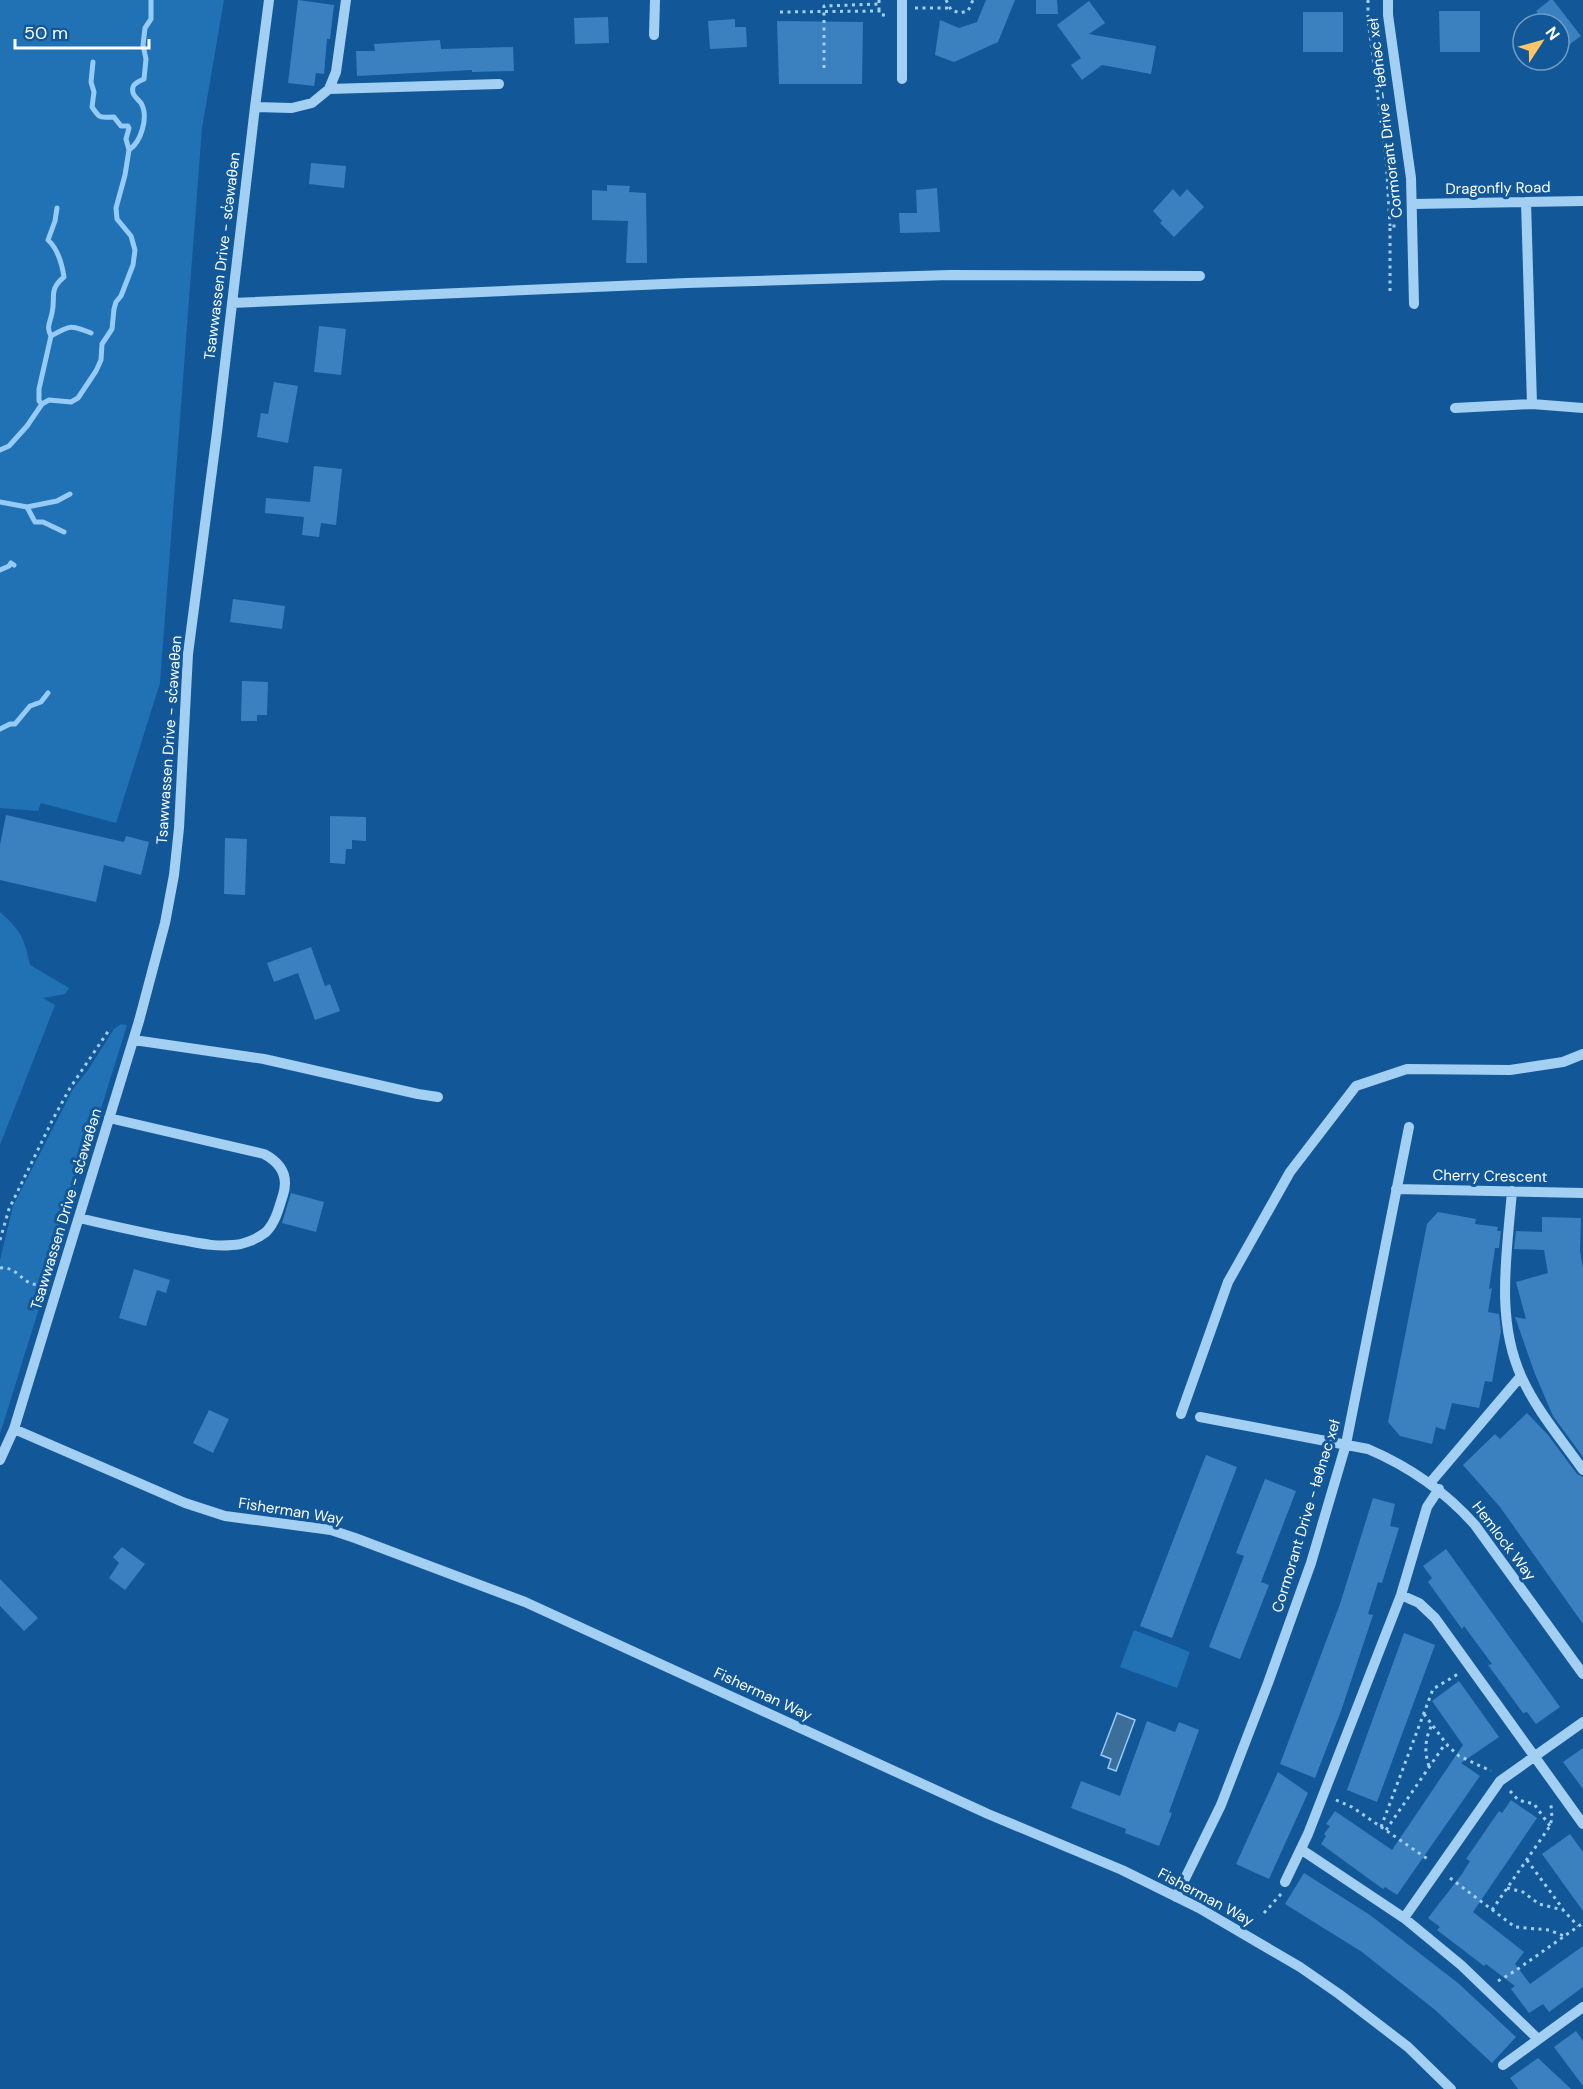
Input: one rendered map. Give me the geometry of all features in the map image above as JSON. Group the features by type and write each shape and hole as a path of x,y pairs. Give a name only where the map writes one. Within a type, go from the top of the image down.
{"street":[{"name":"Tsawwassen Drive - sc̓əwaθən","path":"0,1460 14,1429 134,1040 165,923 179,828 188,654 218,432 255,107 270,0"},
{"path":"255,107 292,108 312,103 329,89 336,72 346,0"},
{"path":"654,34 655,0"},
{"path":"902,0 902,79"},
{"name":"Cormorant Drive - łəθnəc xeł","path":"1388,0 1388,15 1413,204 1414,304"},
{"path":"329,89 499,84"},
{"name":"Dragonfly Road","path":"1413,204 1583,201"},
{"path":"1526,202 1532,404"},
{"path":"232,303 687,283 951,275 1200,276"},
{"path":"1455,408 1532,404 1583,408"},
{"path":"134,1040 264,1059 438,1097"},
{"path":"1180,1414 1228,1282 1290,1172 1356,1086 1407,1069 1510,1070 1563,1062 1583,1054"},
{"path":"79,1218 151,1235 212,1245 235,1245 254,1239 267,1231 277,1215 285,1186 284,1172 275,1160 264,1154 109,1119"},
{"name":"Cormorant Drive - łəθnəc xeł","path":"1176,1897 1221,1805 1311,1563 1346,1444 1409,1126"},
{"name":"Cherry Crescent","path":"1396,1189 1583,1193"},
{"path":"1512,1191 1504,1279 1505,1302 1513,1350 1521,1376 1533,1399 1583,1470"},
{"path":"1286,1882 1302,1850 1401,1595 1434,1486 1521,1376"},
{"name":"Hemlock Way","path":"1200,1417 1368,1449 1394,1460 1434,1486 1460,1507 1583,1674"},
{"name":"Fisherman Way","path":"14,1429 185,1503 225,1516 331,1530 525,1602 988,1814 1122,1870 1199,1908 1300,1967 1408,2047 1451,2089"},
{"path":"1401,1595 1419,1603 1435,1618 1583,1824"},
{"path":"1404,1918 1500,1781 1583,1722"},
{"path":"1302,1850 1404,1918 1461,1965 1538,2039"},
{"path":"1503,2065 1583,2007"}],"path":[{"path":"946,0 949,8"},
{"path":"910,9 949,8 955,12 964,13 971,8 974,0"},
{"path":"1368,0 1368,20 1386,157 1390,291"},
{"path":"780,12 824,11 879,11 879,2 824,6 824,11 824,68"},
{"path":"1389,226 1405,226"},
{"path":"0,1240 9,1209 53,1119 70,1088 109,1030"},
{"path":"0,1268 5,1267 20,1274 31,1283 41,1283 57,1288"},
{"path":"1381,1827 1435,1687 1469,1666"},
{"path":"1424,1714 1445,1744 1460,1756 1493,1773"},
{"path":"1429,1767 1426,1744 1432,1725"},
{"path":"1386,1830 1445,1744"},
{"path":"1492,1910 1550,1826 1552,1809 1547,1796 1555,1785"},
{"path":"1506,1788 1518,1800 1534,1804 1550,1826"},
{"path":"1323,1795 1352,1807 1433,1862"},
{"path":"1527,1860 1563,1910 1578,1926"},
{"path":"1446,1875 1515,1927 1549,1930 1564,1936"},
{"path":"1264,1913 1288,1886 1286,1882"},
{"path":"1508,1888 1523,1892 1539,1904 1563,1910"},
{"path":"1489,1991 1501,1978 1515,1971 1583,1923"}],"shaded area":[{"path":"0,0 224,0 202,128 160,683 116,823 41,803 38,811 0,808"},
{"path":"0,912 21,935 30,965 69,988 65,994 43,998 55,1005 0,1145"},
{"path":"121,1024 127,1025 0,1434 0,1260 13,1206 73,1089 114,1029"},
{"path":"1134,1630 1190,1652 1177,1688 1120,1667"},
{"path":"1117,1713 1135,1720 1116,1771 1108,1768 1111,1759 1101,1755"}],"building":[{"path":"298,0 334,5 330,39 327,39 324,74 316,73 314,86 288,83"},
{"path":"986,0 1015,0 998,42 954,62 935,55 940,20 959,28 977,22"},
{"path":"1036,0 1057,0 1058,14 1036,14"},
{"path":"1553,0 1562,12 1537,12"},
{"path":"1089,1 1105,23 1089,34 1156,46 1151,74 1102,65 1082,80 1071,65 1081,58 1057,25"},
{"path":"1439,11 1480,11 1480,52 1440,52"},
{"path":"1303,12 1343,12 1343,52 1303,52"},
{"path":"608,17 609,43 575,44 574,18"},
{"path":"735,19 735,27 746,27 747,47 710,49 708,21"},
{"path":"777,21 863,22 862,84 779,84"},
{"path":"1571,23 1581,36 1571,43"},
{"path":"440,40 441,49 513,47 514,71 472,72 472,70 357,76 356,51 375,51 374,44"},
{"path":"311,163 346,166 344,188 309,184"},
{"path":"607,185 630,186 629,192 646,193 647,263 626,263 628,221 592,220 592,190 607,191"},
{"path":"937,188 940,232 900,233 899,213 917,213 916,190"},
{"path":"1173,189 1180,197 1187,189 1204,207 1174,237 1160,223 1162,221 1153,211"},
{"path":"319,326 346,329 341,375 314,372"},
{"path":"274,382 298,386 288,443 257,437 261,413 268,414"},
{"path":"314,466 342,469 336,525 321,523 319,537 302,535 304,517 265,513 266,498 310,502"},
{"path":"233,599 285,606 282,629 230,622"},
{"path":"242,681 268,682 267,715 257,715 257,721 241,721"},
{"path":"6,815 124,842 126,836 149,842 141,875 104,865 96,902 0,880 0,845"},
{"path":"330,816 366,817 366,841 352,840 352,849 346,849 345,864 330,863"},
{"path":"225,838 247,839 245,895 224,894"},
{"path":"311,947 325,986 330,984 340,1011 315,1020 298,973 274,982 267,963"},
{"path":"291,1193 324,1202 316,1232 282,1223"},
{"path":"1438,1212 1476,1219 1475,1224 1498,1227 1497,1231 1501,1231 1499,1248 1495,1248 1488,1312 1499,1314 1501,1331 1492,1382 1485,1381 1479,1408 1452,1403 1445,1430 1436,1427 1432,1444 1400,1436 1388,1422 1427,1224"},
{"path":"1542,1217 1581,1218 1583,1457 1553,1416 1515,1317 1526,1319 1516,1282 1548,1273 1544,1250 1514,1249 1516,1231 1542,1232"},
{"path":"134,1269 170,1280 166,1293 157,1290 146,1326 119,1318"},
{"path":"209,1410 229,1419 213,1453 193,1443"},
{"path":"1527,1413 1548,1435 1577,1474 1583,1477 1583,1624 1500,1507 1463,1465 1495,1434 1500,1439"},
{"path":"1206,1455 1237,1467 1172,1638 1140,1626"},
{"path":"1265,1479 1296,1491 1261,1582 1269,1585 1240,1659 1209,1647 1244,1556 1236,1553"},
{"path":"1373,1498 1395,1504 1390,1526 1399,1528 1382,1583 1378,1582 1368,1614 1373,1615 1341,1711 1315,1778 1280,1764 1340,1604"},
{"path":"122,1547 145,1564 125,1590 109,1578 119,1563 113,1557"},
{"path":"1446,1549 1560,1707 1536,1724 1527,1712 1523,1713 1488,1665 1492,1664 1464,1626 1462,1629 1428,1582 1432,1578 1423,1566"},
{"path":"0,1579 38,1618 24,1631 0,1606"},
{"path":"1404,1633 1435,1645 1377,1802 1347,1790"},
{"path":"1459,1681 1499,1737 1461,1763 1480,1776 1397,1895 1385,1887 1383,1889 1321,1844 1330,1826 1326,1824 1335,1811 1392,1850 1463,1745 1432,1701"},
{"path":"1147,1721 1175,1732 1179,1722 1199,1730 1159,1846 1125,1833 1126,1829 1071,1808 1081,1781 1120,1796"},
{"path":"1583,1748 1583,1789 1563,1762"},
{"path":"1278,1772 1308,1793 1269,1879 1236,1864"},
{"path":"1511,1800 1537,1818 1473,1912 1524,1952 1515,1964 1530,1984 1583,1946 1583,1987 1549,2012 1543,2004 1529,2013 1511,1989 1515,1986 1486,1964 1484,1966 1437,1930 1440,1927 1428,1918 1462,1874 1470,1861 1466,1859 1499,1811 1502,1813"},
{"path":"1570,1834 1583,1852 1583,1911 1542,1854"},
{"path":"1304,1873 1370,1915 1458,1983 1516,2037 1492,2063 1434,2009 1362,1952 1285,1904"},
{"path":"1576,2031 1583,2041 1583,2086 1554,2047"},
{"path":"1538,2058 1571,2089 1518,2089 1510,2078"}],"waterway":[{"path":"129,150 137,141 144,122 143,109 134,94 133,87 144,79 146,59 143,45 145,28 151,19 151,0"},
{"path":"0,450 9,446 42,404 49,400 71,402 78,398 101,360 102,344 112,329 116,302 121,296 133,265 135,250 131,236 117,219 116,208 125,175 129,150 126,139 129,128 121,126 114,117 99,116 92,107 93,62"},
{"path":"42,404 39,401 39,389 51,336 49,327 54,290 64,277 59,257 48,240 57,208"},
{"path":"51,336 71,327 91,333"},
{"path":"0,502 27,507 57,501 70,494"},
{"path":"27,507 35,522 43,522 64,532"},
{"path":"0,570 11,563 14,565"},
{"path":"0,729 15,724 30,706 41,702 48,693"}]}
